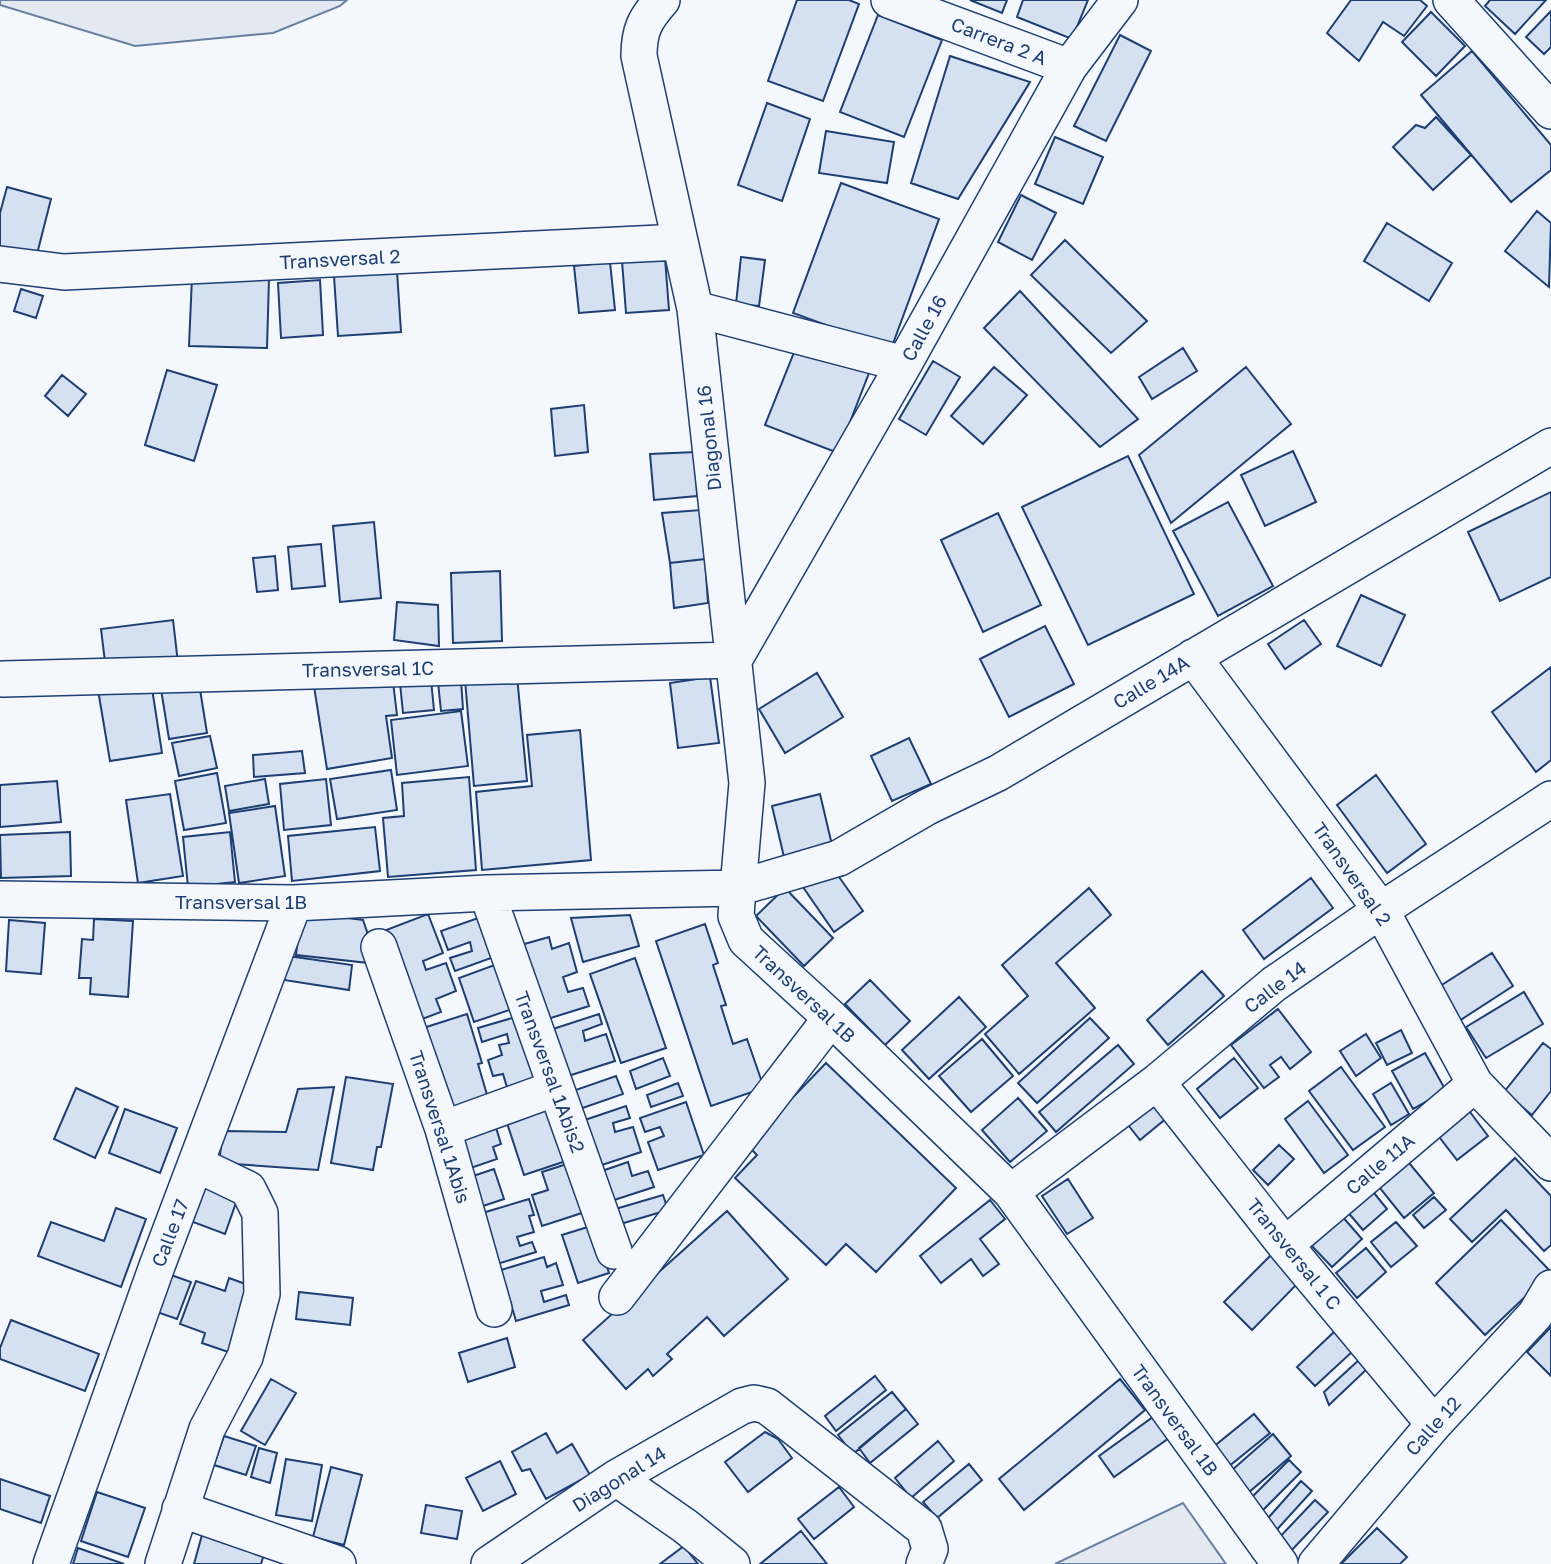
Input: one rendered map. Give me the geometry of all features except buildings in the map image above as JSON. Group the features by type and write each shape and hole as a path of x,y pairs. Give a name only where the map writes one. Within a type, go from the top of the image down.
{"street":[{"name":"Diagonal 16","path":"662,0 651,12 639,33 639,56 695,309 747,783 738,888"},
{"name":"Carrera 2 A","path":"890,0 1069,67"},
{"name":"Calle 16","path":"734,660 904,364 1069,67 1120,0"},
{"path":"1451,0 1551,111"},
{"name":"Transversal 2","path":"0,264 64,272 680,242"},
{"path":"695,309 904,364"},
{"name":"Calle 14A","path":"738,888 839,858 927,807 998,773 1551,446"},
{"name":"Transversal 2","path":"1193,657 1381,910 1475,1084 1551,1163"},
{"name":"Transversal 1C","path":"3,679 734,660"},
{"name":"Calle 14","path":"1010,1192 1157,1082 1274,984 1381,910 1551,799"},
{"name":"Transversal 1B","path":"0,899 294,903 487,893 738,888 736,916 746,940 831,1018 1010,1192 1280,1564"},
{"name":"Transversal 1Abis2","path":"487,893 614,1251"},
{"name":"Calle 17","path":"51,1564 294,903"},
{"name":"Transversal 1Abis","path":"379,947 443,1129 494,1309"},
{"path":"617,1297 831,1018"},
{"name":"Transversal 1 C","path":"1157,1082 1285,1245 1433,1424"},
{"name":"Calle 11A","path":"1285,1245 1475,1084"},
{"path":"443,1129 556,1088"},
{"path":"163,1564 207,1429 246,1357 262,1294 260,1213 248,1189 196,1164"},
{"name":"Calle 12","path":"1316,1564 1433,1424 1535,1315 1551,1288"},
{"name":"Diagonal 14","path":"489,1564 616,1478 742,1406 754,1403 767,1406 924,1529 927,1556"},
{"path":"616,1478 685,1526 732,1564"},
{"path":"180,1509 338,1564"}],"shaded area":[{"path":"0,0 347,0 340,6 273,33 135,46 0,5"},
{"path":"1183,1503 1226,1564 1055,1564"}]}
